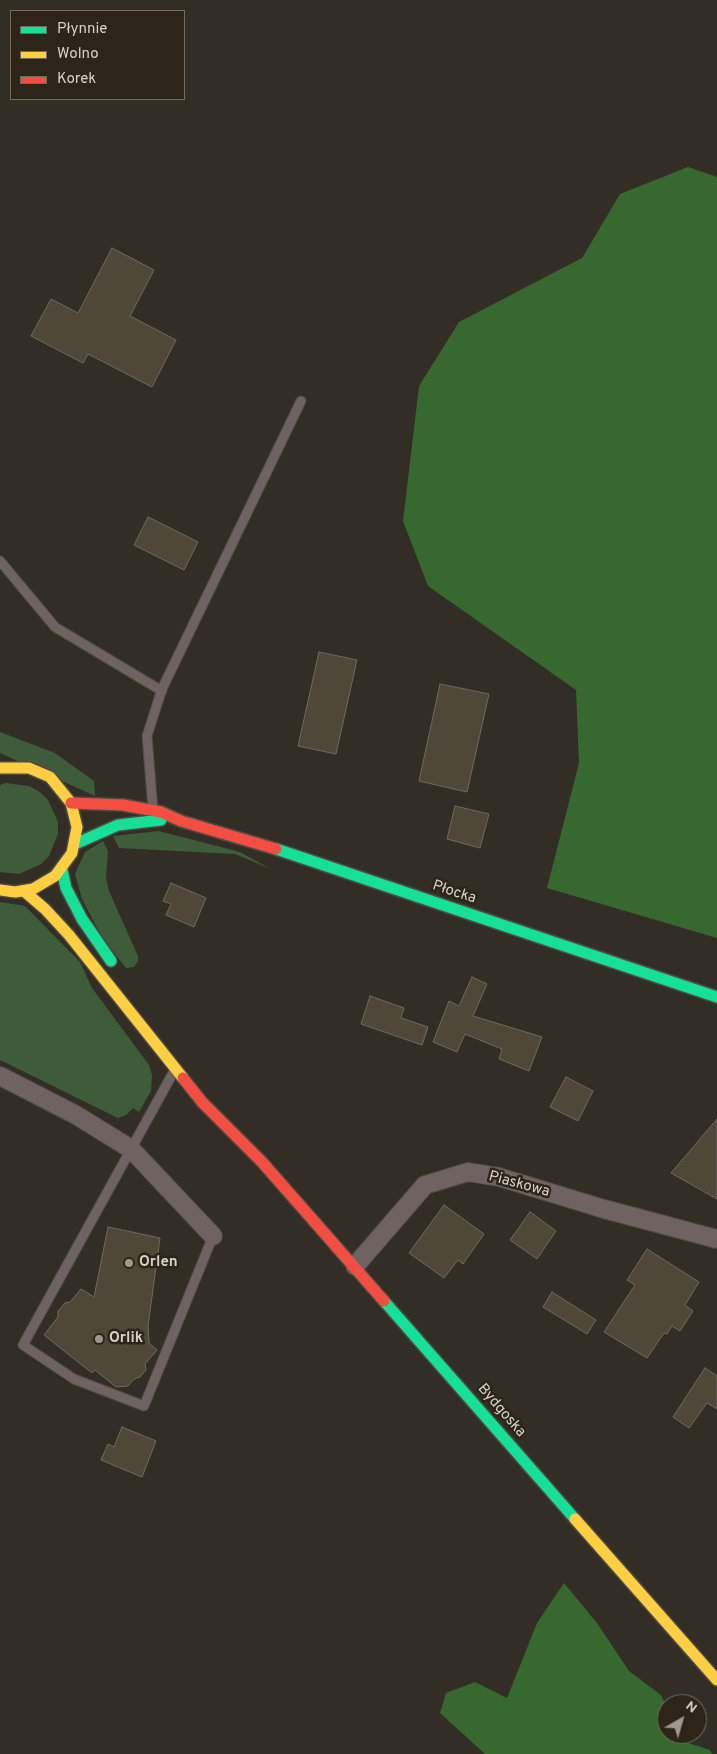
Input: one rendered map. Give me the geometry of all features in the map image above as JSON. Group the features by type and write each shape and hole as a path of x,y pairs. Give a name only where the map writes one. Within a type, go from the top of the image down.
{"main road":[{"path":"0,768 18,766 40,772 58,784 71,802 77,827 75,844 62,870 41,886 24,891 0,890"},
{"name":"Płocka","path":"71,802 124,804 153,810 181,821 272,848 717,997"},
{"name":"Płocka","path":"75,844 118,825 153,820 181,821"},
{"path":"62,870 66,888 82,919 119,971"},
{"path":"24,891 45,909 69,936 202,1102 262,1162"},
{"path":"231,1113 262,1162"},
{"name":"Bydgoska","path":"262,1162 717,1680"}],"street":[{"path":"0,1076 76,1115 131,1149 213,1236"},
{"name":"Piaskowa","path":"355,1266 425,1185 468,1172 499,1177 604,1209 717,1239"}],"lane":[{"path":"153,810 147,736 162,691 301,402"},
{"path":"0,561 55,627 162,691"},
{"path":"175,1070 23,1345 74,1379 144,1406 213,1236"}],"green space":[{"path":"688,167 717,177 717,938 547,888 579,763 576,690 428,586 403,521 419,386 459,322 582,258 620,194"},
{"path":"0,732 55,753 94,781 95,796 0,753"},
{"path":"6,783 29,786 40,792 48,800 58,822 58,834 49,856 41,864 19,874 0,872 0,785"},
{"path":"159,831 240,852 271,869 235,854 119,848 113,836"},
{"path":"103,841 108,851 106,878 109,891 138,956 138,961 134,967 126,968 102,937 82,899 75,874 85,852"},
{"path":"0,902 25,906 80,962 92,988 149,1065 152,1075 151,1091 139,1112 133,1108 126,1115 118,1118 0,1060"},
{"path":"564,1583 597,1623 629,1671 660,1694 657,1694 657,1744 691,1744 710,1750 712,1754 485,1754 440,1713 446,1693 475,1682 507,1698 537,1623"}],"building":[{"path":"112,248 154,270 130,316 176,340 152,387 88,354 83,363 31,336 51,299 78,313"},
{"path":"148,517 198,542 184,570 134,545"},
{"path":"319,652 357,660 336,754 298,746"},
{"path":"440,684 489,694 467,792 419,781"},
{"path":"455,806 489,814 480,848 447,839"},
{"path":"171,883 206,898 194,927 166,915 171,904 163,901"},
{"path":"472,977 487,984 473,1016 542,1037 529,1071 499,1059 502,1049 465,1034 457,1052 433,1042 449,1001 459,1006"},
{"path":"370,996 404,1008 401,1018 428,1027 422,1045 361,1024"},
{"path":"566,1077 593,1091 578,1121 550,1107"},
{"path":"717,1119 717,1199 671,1173"},
{"path":"444,1205 484,1234 463,1264 458,1260 444,1278 409,1253"},
{"path":"530,1212 556,1231 537,1259 510,1240"},
{"path":"108,1227 160,1238 148,1326 149,1343 157,1350 145,1364 146,1370 128,1386 116,1387 95,1370 92,1373 44,1335 58,1317 58,1311 65,1303 70,1302 81,1289 94,1297"},
{"path":"647,1249 699,1282 685,1305 693,1311 680,1331 672,1326 667,1334 664,1333 647,1358 604,1332 635,1285 627,1280"},
{"path":"552,1292 596,1320 587,1334 543,1307"},
{"path":"705,1368 717,1376 717,1409 707,1403 689,1428 673,1417"},
{"path":"122,1427 156,1441 142,1477 101,1460 108,1444 114,1447"}],"traffic: fast":[{"path":"75,844 118,825 161,820"},
{"path":"276,849 717,997"},
{"path":"62,870 66,888 82,919 111,961"},
{"path":"384,1301 575,1519"}],"traffic: slow":[{"path":"0,768 29,768 50,777 71,803 77,827 72,853 55,876 33,889 15,892 0,890"},
{"path":"24,891 45,909 69,935 183,1078"},
{"path":"575,1519 717,1680"}],"traffic: jam":[{"path":"71,803 123,805 161,812 181,821 276,849"},
{"path":"183,1078 202,1102 262,1162 384,1301"}],"place":[{"name":"Orlen","path":"129,1263"},
{"name":"Orlik","path":"99,1339"}]}
